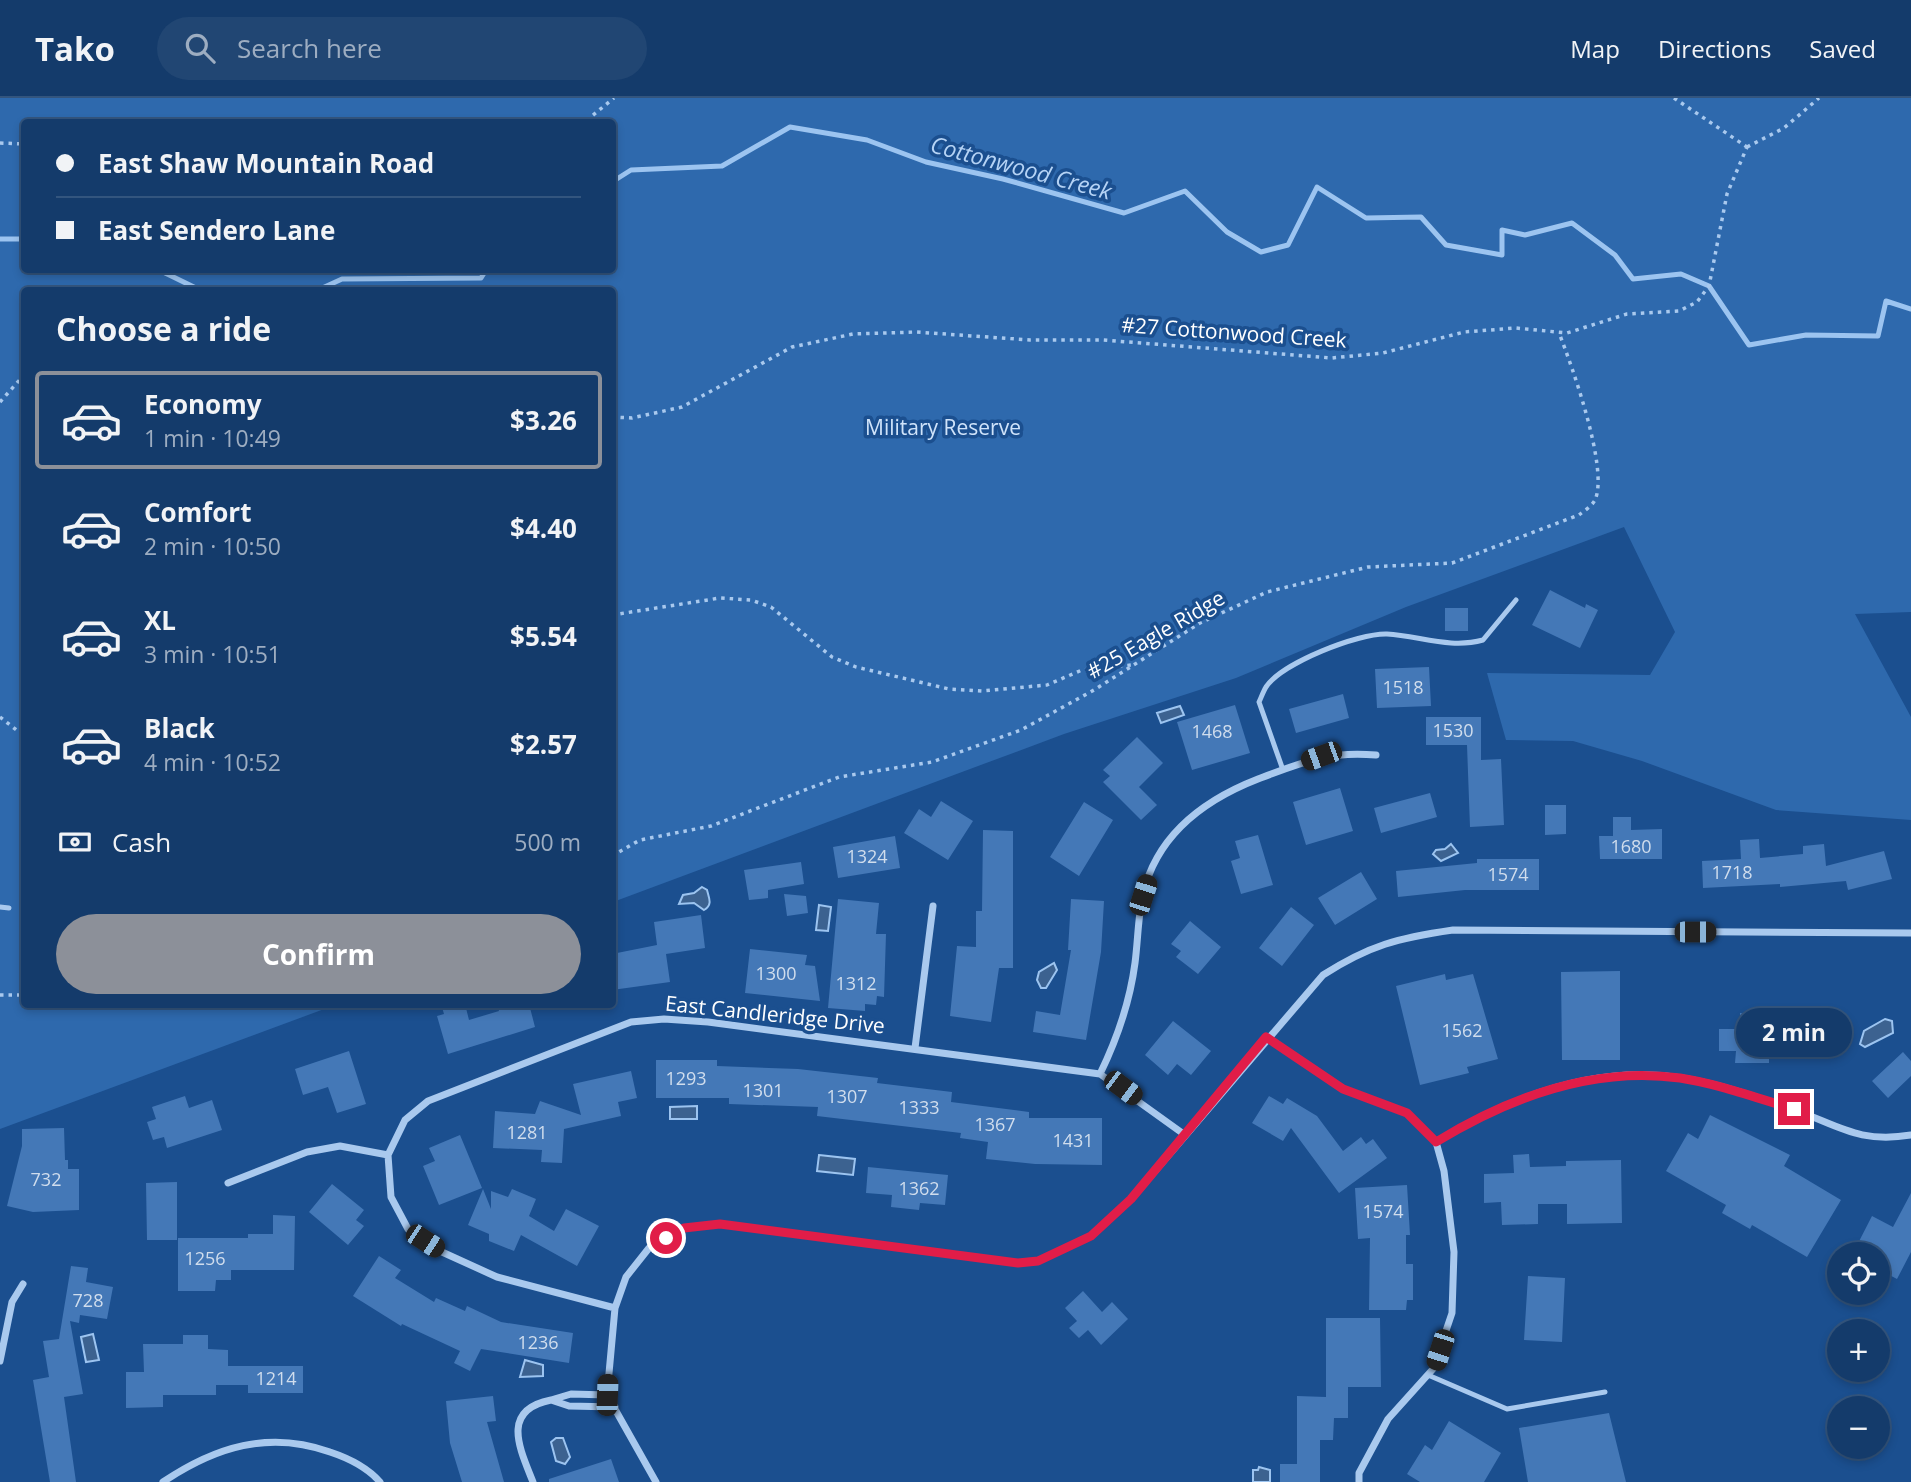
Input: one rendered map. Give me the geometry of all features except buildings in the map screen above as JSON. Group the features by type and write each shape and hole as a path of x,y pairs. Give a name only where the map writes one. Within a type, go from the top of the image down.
{"street":[{"path":"1100,1074 1117,1038 1135,965 1143,895 1150,870 1163,846 1185,821 1212,800 1321,756 1342,752 1376,755"},
{"path":"915,1048 933,906"},
{"path":"656,1482 607,1395 615,1308 626,1277 649,1248 684,1228 720,1224 1018,1263 1038,1261 1091,1236 1131,1199 1266,1037 1323,975 1356,954 1396,938 1453,930 1911,933"},
{"name":"East Candleridge Drive","path":"387,1154 405,1120 428,1101 631,1022 664,1019 915,1048 1100,1074 1185,1135"},
{"path":"1266,1037 1343,1089 1407,1113 1436,1142 1444,1171 1454,1252 1452,1313 1433,1369 1388,1419 1359,1473 1359,1482"},
{"path":"1436,1142 1483,1114 1515,1099 1611,1078 1656,1076 1727,1088 1794,1109 1865,1138 1911,1135"},
{"path":"229,1183 307,1152 341,1146 387,1154 391,1197 408,1229 442,1252 497,1277 615,1308"},
{"path":"0,1361 12,1302 23,1284"},
{"path":"533,1482 516,1441 519,1424 526,1410 537,1402 571,1394 607,1395"},
{"path":"551,1400 569,1406 615,1407"},
{"path":"163,1482 217,1452 249,1442 285,1440 347,1458 380,1482"}],"lane":[{"path":"1283,770 1259,702 1265,688 1275,678 1313,657 1367,635 1387,634 1453,644 1483,640 1516,600"},
{"path":"0,907 9,908"},
{"path":"1428,1376 1507,1409 1605,1392"}],"path":[{"path":"588,119 614,98"},
{"path":"1674,98 1747,147 1784,128 1819,98"},
{"path":"0,143 21,144"},
{"name":"#27 Cottonwood Creek","path":"616,417 632,418 682,407 792,347 853,334 916,332 1030,340 1103,340 1332,358 1384,353 1464,332 1516,328 1567,333 1627,314 1679,312 1697,302 1709,286 1727,194 1747,147"},
{"name":"#25 Eagle Ridge","path":"616,854 640,840 711,826 839,777 932,762 1021,730 1200,623 1267,593 1368,567 1452,563 1579,515 1594,502 1598,481 1581,389 1559,333"},
{"path":"0,402 21,378"},
{"path":"616,614 720,598 751,600 771,607 832,657 856,667 949,689 982,691 1047,685 1082,670 1133,665"},
{"path":"0,717 21,734"},
{"path":"0,995 21,995"}],"green space":[{"name":"Military Reserve","path":"0,98 1911,98 1911,612 1855,614 1911,717 1911,820 1776,810 1642,761 1573,741 1506,740 1487,673 1650,675 1675,632 1624,527 1406,607 1236,678 1064,734 616,901 616,287 21,287 21,1008 327,1008 0,1129"}],"shaded area":[{"path":"1180,706 1184,715 1161,723 1157,713"},
{"path":"1451,844 1458,853 1441,861 1433,854 1436,850 1445,849"},
{"path":"702,887 707,890 707,908 704,910 694,903 679,904 683,895 694,893"},
{"path":"819,905 831,907 828,931 816,930"},
{"path":"1054,963 1057,970 1046,988 1041,988 1037,980 1039,972"},
{"path":"1885,1019 1892,1021 1893,1033 1865,1047 1860,1044 1864,1031"},
{"path":"697,1106 697,1119 670,1119 670,1107"},
{"path":"819,1155 855,1159 853,1175 817,1171"},
{"path":"93,1334 99,1360 86,1362 81,1337"},
{"path":"525,1360 543,1365 543,1376 520,1377"},
{"path":"556,1438 563,1438 570,1457 565,1464 556,1461 551,1442"},
{"path":"1259,1467 1270,1470 1270,1482 1253,1482 1253,1470 1258,1470"}],"waterway":[{"name":"Cottonwood Creek","path":"616,179 631,170 722,166 790,127 867,140 926,162 1003,179 1124,213 1185,191 1227,232 1261,252 1288,245 1317,187 1366,218 1421,217 1446,245 1502,255 1502,230 1525,235 1572,223 1615,255 1633,279 1681,274 1709,286 1749,345 1806,335 1878,336 1886,301 1911,309"},
{"name":"Cottonwood Creek","path":"0,239 21,239"},
{"name":"Cottonwood Creek","path":"165,273 194,287"},
{"name":"Cottonwood Creek","path":"325,287 342,279 481,278 484,273"}],"route":[{"path":"666,1238 684,1228 720,1224 1018,1263 1038,1261 1091,1236 1131,1199 1266,1037 1343,1089 1363,1099 1387,1104 1407,1113 1436,1142 1483,1114 1515,1099 1560,1087 1611,1078 1682,1078 1727,1088 1794,1109"}]}
